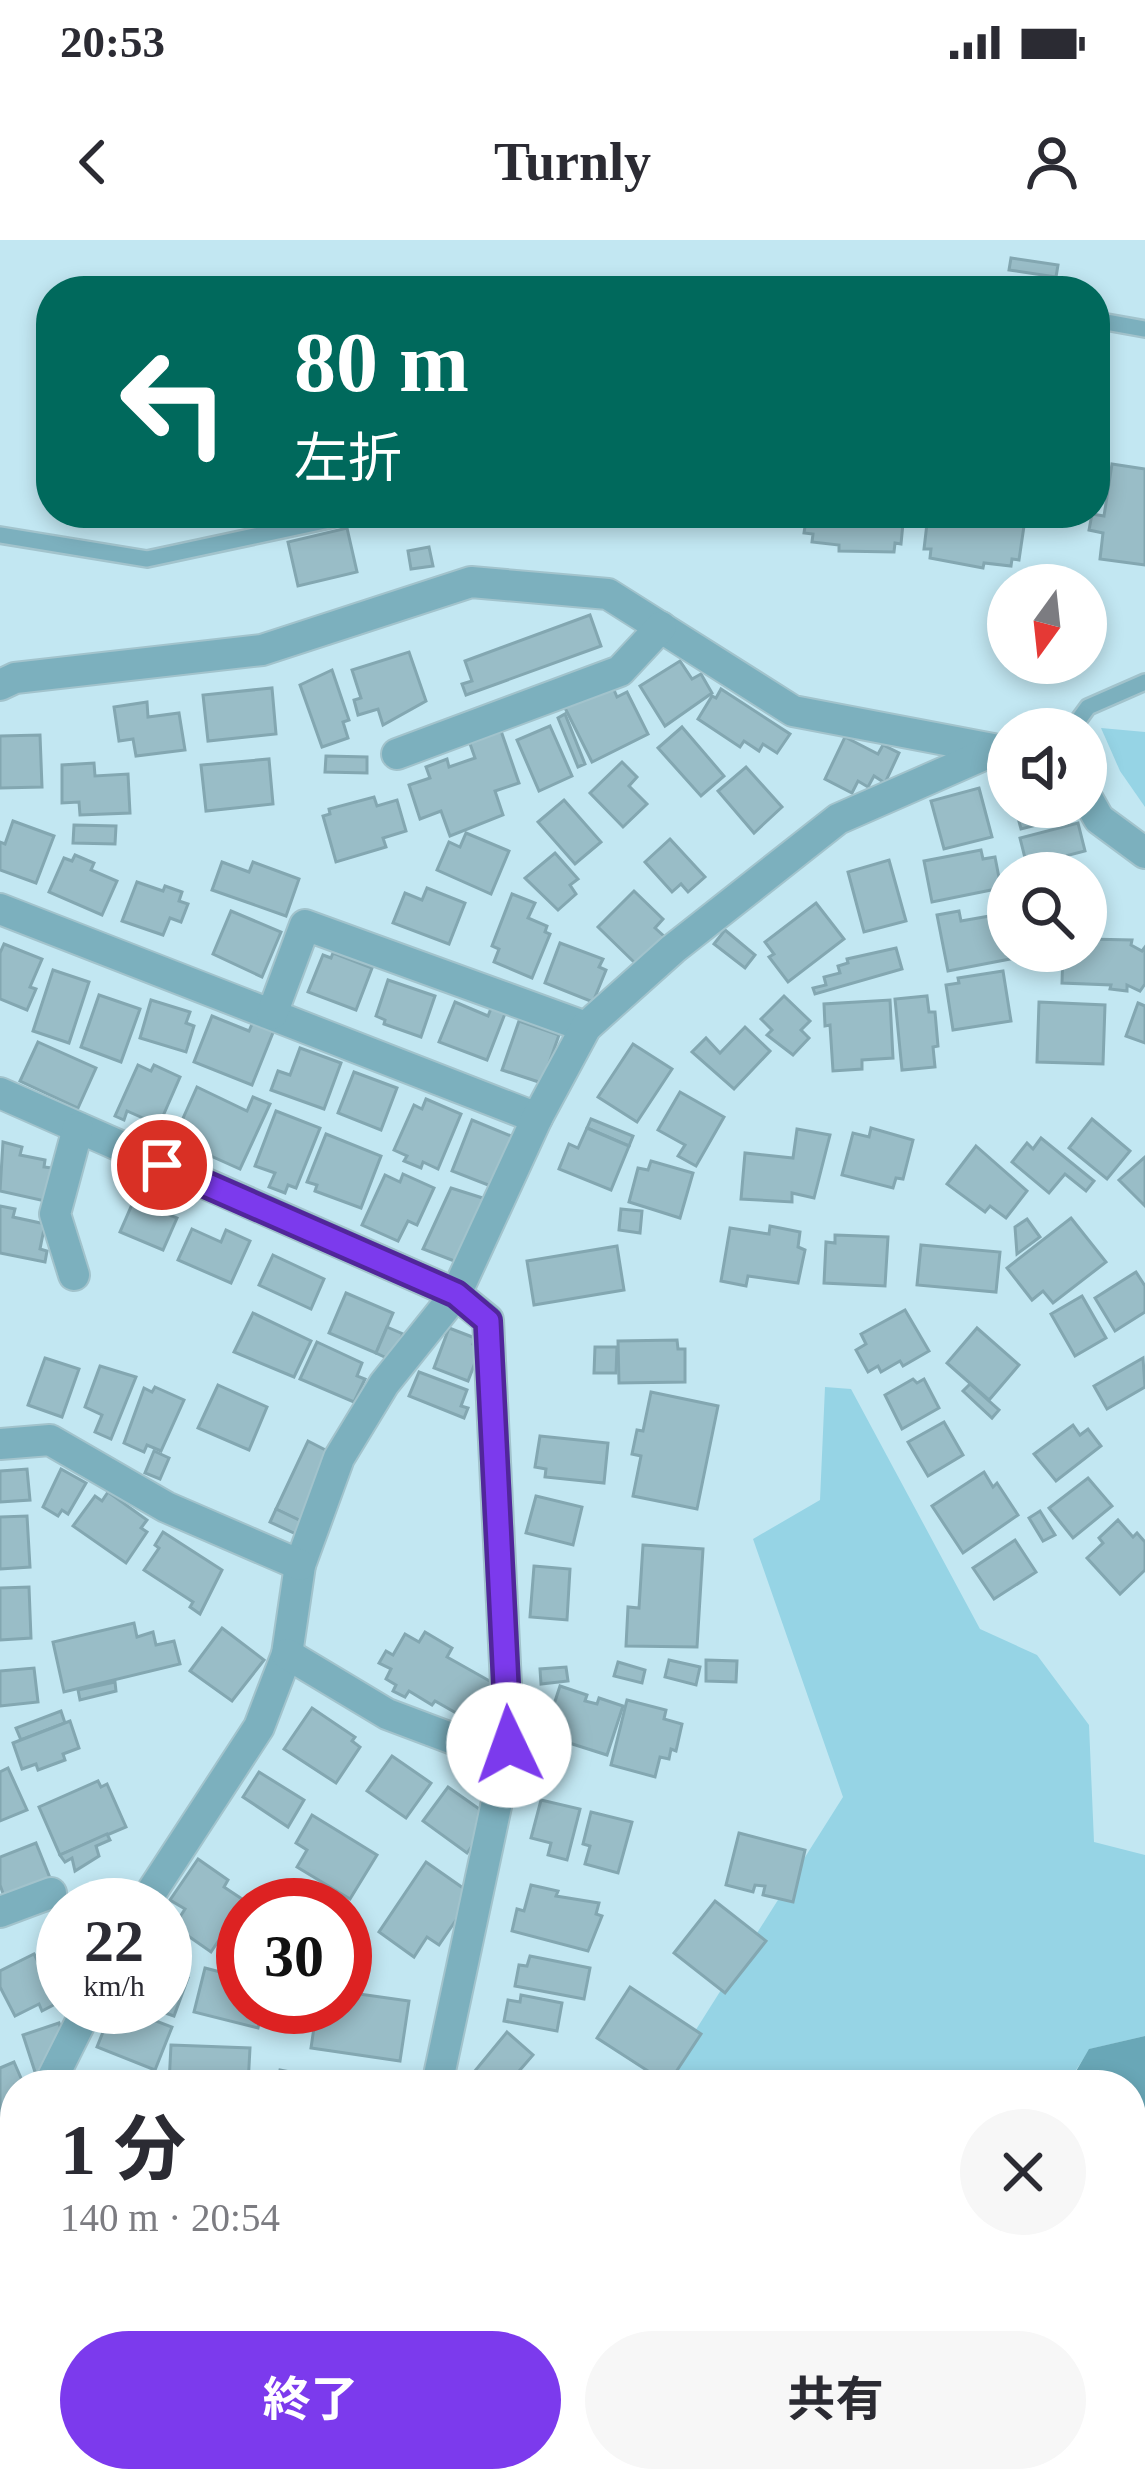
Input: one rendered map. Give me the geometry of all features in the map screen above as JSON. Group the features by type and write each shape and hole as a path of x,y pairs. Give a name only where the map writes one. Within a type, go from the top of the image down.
{"street":[{"path":"0,686 15,678 262,650 471,582 608,594 793,711 987,747"},
{"path":"397,754 620,671 661,627"},
{"path":"161,1878 259,1727 286,1654 300,1565 339,1458 384,1384 456,1294 537,1118 586,1027 674,949 838,819 987,756"},
{"path":"1107,824 1145,853"},
{"path":"0,909 537,1118"},
{"path":"272,1014 305,925 586,1027"},
{"path":"0,1094 456,1294 488,1321 509,1745 440,2070"},
{"path":"74,1274 55,1214 78,1128"},
{"path":"0,1444 50,1439 166,1507 300,1565"},
{"path":"286,1654 387,1714 464,1743 509,1745"},
{"path":"0,1912 36,1899"},
{"path":"56,2070 74,2034"}],"lane":[{"path":"1110,323 1145,329"},
{"path":"0,535 147,559 292,528"},
{"path":"1087,708 1145,682"}],"shaded area":[{"path":"1107,729 1145,732 1145,807 1107,742"},
{"path":"825,1387 851,1389 980,1629 1037,1655 1089,1725 1094,1842 1145,1855 1145,2036 1090,2049 1076,2070 670,2070 843,1797 753,1539 820,1500"},
{"path":"1145,2036 1145,2070 1077,2070 1089,2049"}],"building":[{"path":"1011,258 1058,265 1056,276 1009,270"},
{"path":"1112,464 1145,469 1145,565 1100,559 1103,533 1089,530 1110,528"},
{"path":"347,528 357,572 298,586 288,542"},
{"path":"805,528 903,528 901,544 895,543 894,552 839,551 839,545 812,542 813,534 804,533"},
{"path":"926,528 1024,528 1019,560 1012,559 1011,564 984,563 983,568 930,558 931,549 924,549"},
{"path":"429,547 433,566 411,569 408,551"},
{"path":"590,615 601,646 466,695 462,684 472,681 465,661"},
{"path":"409,652 426,701 383,725 378,709 358,715 354,700 361,698 352,670"},
{"path":"680,661 692,679 701,674 712,693 665,726 640,686"},
{"path":"332,670 349,720 343,722 348,738 322,747 300,685"},
{"path":"611,683 617,697 627,692 648,734 592,762 564,706"},
{"path":"272,688 276,734 208,741 203,695"},
{"path":"721,689 790,734 777,753 763,744 759,751 744,741 740,747 698,719"},
{"path":"147,702 148,717 179,713 185,750 136,756 133,739 119,741 114,707"},
{"path":"565,714 585,764 578,767 558,718"},
{"path":"550,726 572,776 539,791 517,740"},
{"path":"682,727 724,776 701,796 658,748"},
{"path":"500,728 519,783 495,791 503,815 450,836 441,811 420,819 409,785 430,778 426,767 447,759 449,767 475,758 468,738"},
{"path":"40,735 42,787 0,788 0,736"},
{"path":"845,737 878,754 883,745 899,753 885,783 874,776 868,787 858,781 852,793 825,779"},
{"path":"326,756 367,757 367,773 325,772"},
{"path":"269,759 273,804 206,811 201,765"},
{"path":"622,762 637,777 629,786 647,804 623,827 590,793"},
{"path":"94,763 95,776 128,774 130,813 80,815 79,802 62,803 62,765"},
{"path":"746,767 782,807 754,833 718,791"},
{"path":"979,788 992,837 944,849 931,801"},
{"path":"374,797 377,806 397,800 406,831 383,838 386,847 336,862 323,816 330,814 329,809"},
{"path":"564,800 601,842 575,864 538,822"},
{"path":"13,821 54,836 36,883 0,870 0,842 5,844"},
{"path":"74,825 116,826 115,844 73,843"},
{"path":"1079,828 1085,851 1024,852 1020,838"},
{"path":"466,833 509,851 491,894 437,870 449,842 460,847"},
{"path":"670,839 705,877 688,892 681,884 672,892 645,862"},
{"path":"981,850 983,859 987,858 987,891 932,902 924,861"},
{"path":"555,853 578,879 570,885 576,894 558,910 525,878"},
{"path":"75,855 94,863 91,870 117,881 102,915 49,892 64,858 72,861"},
{"path":"889,860 906,921 864,932 848,872"},
{"path":"222,862 249,872 253,862 299,879 286,916 212,890"},
{"path":"137,882 182,892 179,901 188,904 181,922 170,918 163,935 122,921"},
{"path":"427,888 465,903 449,944 393,923 405,893 422,900"},
{"path":"634,891 663,919 655,928 665,937 637,965 598,927"},
{"path":"512,894 535,903 528,918 547,926 545,932 550,934 532,978 494,962 499,949 492,946"},
{"path":"816,903 844,939 788,982 769,957 774,954 765,942"},
{"path":"231,911 281,932 262,977 213,954"},
{"path":"959,911 961,921 987,916 987,963 948,971 937,915"},
{"path":"725,930 755,955 745,968 714,944"},
{"path":"1107,939 1132,940 1131,945 1142,951 1145,947 1145,984 1140,991 1127,985 1127,991 1110,989 1111,985 1062,983 1062,972 1107,972"},
{"path":"560,943 603,959 599,967 606,970 593,1002 545,983"},
{"path":"4,944 42,959 30,987 36,989 27,1010 0,999"},
{"path":"896,948 902,969 815,994 813,988 826,985 824,977 840,973 838,966 848,963 847,959"},
{"path":"333,953 372,968 356,1010 308,992 323,955 331,958"},
{"path":"53,970 89,982 69,1043 33,1031"},
{"path":"1003,972 1011,1021 953,1030 946,985 959,983 958,978"},
{"path":"388,980 435,996 421,1037 384,1024 376,1016"},
{"path":"99,995 140,1009 121,1062 81,1047"},
{"path":"784,996 810,1021 801,1030 809,1038 793,1055 767,1035 772,1030 761,1019"},
{"path":"927,996 929,1012 935,1012 935,1067 902,1070 895,999"},
{"path":"151,1000 190,1012 186,1023 194,1026 186,1052 140,1038"},
{"path":"890,1000 893,1058 862,1060 862,1069 833,1071 824,1004"},
{"path":"455,1002 488,1016 492,1006 506,1011 487,1060 439,1042"},
{"path":"1039,1002 1105,1005 1103,1064 1037,1062"},
{"path":"1138,1003 1145,1006 1145,1043 1126,1036"},
{"path":"212,1016 249,1031 253,1022 274,1030 252,1085 194,1062"},
{"path":"519,1021 559,1035 542,1083 502,1070"},
{"path":"745,1027 770,1051 734,1089 692,1052 706,1038 720,1053"},
{"path":"38,1042 96,1068 78,1108 20,1081"},
{"path":"633,1044 672,1069 637,1122 598,1097"},
{"path":"300,1048 341,1063 324,1109 271,1090 278,1071 290,1075"},
{"path":"138,1065 151,1071 154,1065 180,1077 159,1125 127,1111 124,1120 115,1116"},
{"path":"354,1072 397,1088 381,1130 338,1113"},
{"path":"197,1087 247,1111 253,1097 270,1104 240,1169 182,1143 188,1129 180,1125"},
{"path":"680,1092 724,1117 696,1166 678,1156 685,1145 658,1130"},
{"path":"426,1099 461,1114 438,1169 404,1161 407,1156 394,1150 414,1105 422,1109"},
{"path":"276,1111 320,1128 296,1188 288,1185 285,1193 269,1187 275,1173 255,1166"},
{"path":"591,1119 633,1136 629,1146 587,1128"},
{"path":"1092,1119 1130,1151 1107,1179 1069,1148"},
{"path":"472,1120 521,1140 501,1190 452,1171"},
{"path":"587,1128 629,1146 611,1190 559,1169 569,1144 578,1148"},
{"path":"871,1128 913,1140 903,1179 896,1178 893,1188 842,1175 853,1133 869,1137"},
{"path":"797,1129 830,1135 814,1198 792,1193 792,1202 741,1199 745,1153 793,1158"},
{"path":"326,1134 381,1156 361,1208 315,1191 317,1185 307,1182"},
{"path":"1041,1138 1094,1181 1086,1191 1065,1174 1049,1193 1012,1162 1027,1143 1033,1149"},
{"path":"3,1142 22,1147 20,1155 45,1160 44,1167 52,1168 45,1201 0,1191"},
{"path":"976,1146 1027,1191 1006,1218 990,1206 985,1212 947,1184"},
{"path":"1145,1157 1145,1206 1119,1180"},
{"path":"651,1161 693,1173 680,1218 629,1202 638,1168 648,1170"},
{"path":"403,1174 434,1188 417,1225 408,1221 398,1241 362,1225 385,1175 400,1182"},
{"path":"451,1188 489,1200 457,1262 423,1249"},
{"path":"134,1200 177,1218 163,1250 120,1232"},
{"path":"0,1206 15,1209 13,1217 45,1224 40,1249 47,1251 45,1262 0,1253"},
{"path":"621,1209 642,1211 640,1233 619,1230"},
{"path":"1071,1218 1106,1262 1053,1303 1043,1291 1032,1300 1007,1268"},
{"path":"1027,1219 1040,1237 1017,1254 1015,1227"},
{"path":"770,1226 800,1232 798,1247 805,1250 798,1283 748,1276 746,1286 721,1281 730,1228 769,1234"},
{"path":"192,1229 221,1242 226,1230 250,1241 231,1283 178,1260"},
{"path":"835,1235 888,1237 885,1286 824,1283 826,1242 835,1243"},
{"path":"921,1245 1000,1252 996,1292 917,1285"},
{"path":"617,1246 624,1290 534,1305 527,1261"},
{"path":"273,1255 324,1279 311,1309 259,1285"},
{"path":"1136,1272 1145,1286 1145,1312 1115,1331 1095,1298"},
{"path":"346,1293 393,1313 376,1353 329,1333"},
{"path":"1082,1296 1106,1338 1075,1356 1051,1314"},
{"path":"905,1310 929,1351 903,1366 900,1361 881,1372 878,1366 868,1372 856,1350 866,1344 861,1334"},
{"path":"253,1313 311,1341 294,1377 234,1352"},
{"path":"387,1327 403,1334 391,1360 376,1353"},
{"path":"449,1328 475,1338 473,1344 481,1347 468,1381 434,1368"},
{"path":"977,1328 1019,1365 989,1400 947,1363"},
{"path":"677,1340 678,1349 685,1349 685,1382 619,1383 618,1341"},
{"path":"317,1342 362,1363 357,1376 365,1379 354,1402 300,1379"},
{"path":"595,1347 617,1347 616,1373 594,1373"},
{"path":"45,1358 79,1369 62,1417 28,1405"},
{"path":"1143,1358 1145,1387 1107,1409 1094,1386"},
{"path":"100,1366 136,1377 111,1439 95,1432 102,1415 85,1407"},
{"path":"419,1372 467,1390 461,1406 468,1408 464,1418 409,1396"},
{"path":"913,1379 917,1383 924,1379 939,1408 902,1429 885,1395"},
{"path":"970,1384 999,1410 992,1418 963,1391"},
{"path":"218,1385 267,1407 249,1450 198,1428"},
{"path":"155,1387 184,1400 161,1451 147,1445 144,1452 124,1443 144,1388 152,1392"},
{"path":"651,1392 718,1406 697,1509 633,1496 641,1456 632,1454 637,1430 643,1431"},
{"path":"944,1422 963,1455 928,1476 908,1442"},
{"path":"1073,1425 1080,1435 1088,1429 1101,1446 1056,1481 1034,1454"},
{"path":"540,1436 608,1443 604,1483 545,1477 546,1469 535,1467"},
{"path":"308,1441 335,1455 301,1521 276,1509"},
{"path":"154,1451 169,1458 160,1479 145,1473"},
{"path":"27,1469 30,1500 0,1502 0,1471"},
{"path":"61,1469 86,1483 68,1514 62,1510 58,1516 43,1507"},
{"path":"984,1472 1018,1515 963,1553 932,1506"},
{"path":"1088,1478 1112,1506 1073,1538 1049,1508"},
{"path":"108,1492 147,1520 141,1528 147,1532 126,1563 73,1526 95,1496 102,1501"},
{"path":"536,1496 582,1507 573,1545 526,1533"},
{"path":"276,1509 301,1521 296,1534 270,1522"},
{"path":"1040,1511 1055,1535 1043,1541 1029,1518"},
{"path":"27,1516 30,1567 0,1569 0,1517"},
{"path":"1118,1520 1133,1537 1137,1533 1145,1542 1145,1570 1120,1594 1087,1558"},
{"path":"163,1532 222,1570 200,1614 190,1607 193,1602 144,1570"},
{"path":"1015,1540 1036,1572 994,1599 973,1568"},
{"path":"643,1545 703,1549 697,1647 626,1646 628,1607 639,1608"},
{"path":"534,1566 570,1569 567,1620 530,1617"},
{"path":"29,1587 31,1638 0,1640 0,1588"},
{"path":"134,1623 137,1637 153,1632 156,1645 174,1641 180,1664 64,1692 53,1642"},
{"path":"222,1628 264,1660 232,1701 190,1671"},
{"path":"425,1632 452,1648 447,1657 495,1684 482,1708 471,1702 463,1717 409,1691 405,1697 393,1691 396,1685 386,1679 391,1669 379,1663 386,1651 393,1655 405,1634 419,1642"},
{"path":"669,1660 700,1667 696,1685 665,1677"},
{"path":"706,1660 737,1661 736,1682 706,1681"},
{"path":"618,1662 645,1670 642,1683 614,1676"},
{"path":"566,1667 568,1681 541,1684 540,1669"},
{"path":"34,1668 38,1702 0,1706 0,1671"},
{"path":"115,1682 116,1691 80,1700 78,1690"},
{"path":"560,1686 587,1695 585,1701 597,1704 599,1698 623,1706 607,1755 544,1735"},
{"path":"627,1700 666,1710 664,1719 682,1724 676,1751 671,1749 669,1759 660,1757 655,1777 611,1765"},
{"path":"312,1708 355,1737 352,1741 360,1747 336,1783 284,1749"},
{"path":"61,1711 65,1723 21,1740 16,1728"},
{"path":"70,1721 79,1748 63,1754 65,1760 38,1770 36,1764 22,1769 13,1743"},
{"path":"392,1756 431,1783 406,1818 367,1791"},
{"path":"8,1768 27,1810 0,1821 0,1772"},
{"path":"259,1772 304,1800 288,1827 243,1797"},
{"path":"98,1781 101,1787 107,1784 126,1827 60,1855 39,1807"},
{"path":"448,1787 492,1818 467,1853 423,1821"},
{"path":"541,1800 580,1809 567,1860 548,1855 551,1843 531,1838"},
{"path":"591,1812 632,1822 618,1873 585,1864 590,1846 583,1844"},
{"path":"312,1815 377,1855 363,1878 315,1878 297,1867 307,1850 296,1843"},
{"path":"739,1833 805,1850 793,1902 763,1895 765,1886 755,1885 753,1892 726,1885"},
{"path":"107,1834 110,1840 96,1846 99,1856 75,1871 72,1858 65,1862 60,1855"},
{"path":"36,1843 50,1878 36,1878 36,1883 4,1896 0,1857"},
{"path":"198,1859 225,1878 216,1878 216,1944 211,1952 192,1939 192,1878 185,1878"},
{"path":"426,1862 473,1895 439,1945 427,1937 414,1957 379,1932"},
{"path":"531,1885 558,1891 556,1896 599,1903 596,1914 602,1916 588,1951 512,1931 517,1909 524,1911"},
{"path":"715,1901 766,1941 725,1993 674,1953"},
{"path":"34,1954 36,2006 15,2016 0,1987 0,1971"},
{"path":"530,1956 590,1968 584,1999 515,1986 519,1965 527,1966"},
{"path":"205,1968 216,1971 216,2018 194,2012"},
{"path":"630,1987 701,2034 677,2070 646,2070 597,2038"},
{"path":"521,1995 562,2003 557,2031 504,2021 508,2000 520,2002"},
{"path":"372,1996 409,2001 400,2061 311,2048 313,2034 372,2034"},
{"path":"36,2031 63,2034 66,2044 54,2069 34,2070 23,2035"},
{"path":"507,2032 533,2055 520,2070 476,2070"},
{"path":"102,2034 169,2034 155,2070 97,2047"},
{"path":"171,2045 250,2048 249,2070 170,2070"}],"route":[{"path":"162,1165 456,1294 488,1321 509,1745"}]}
